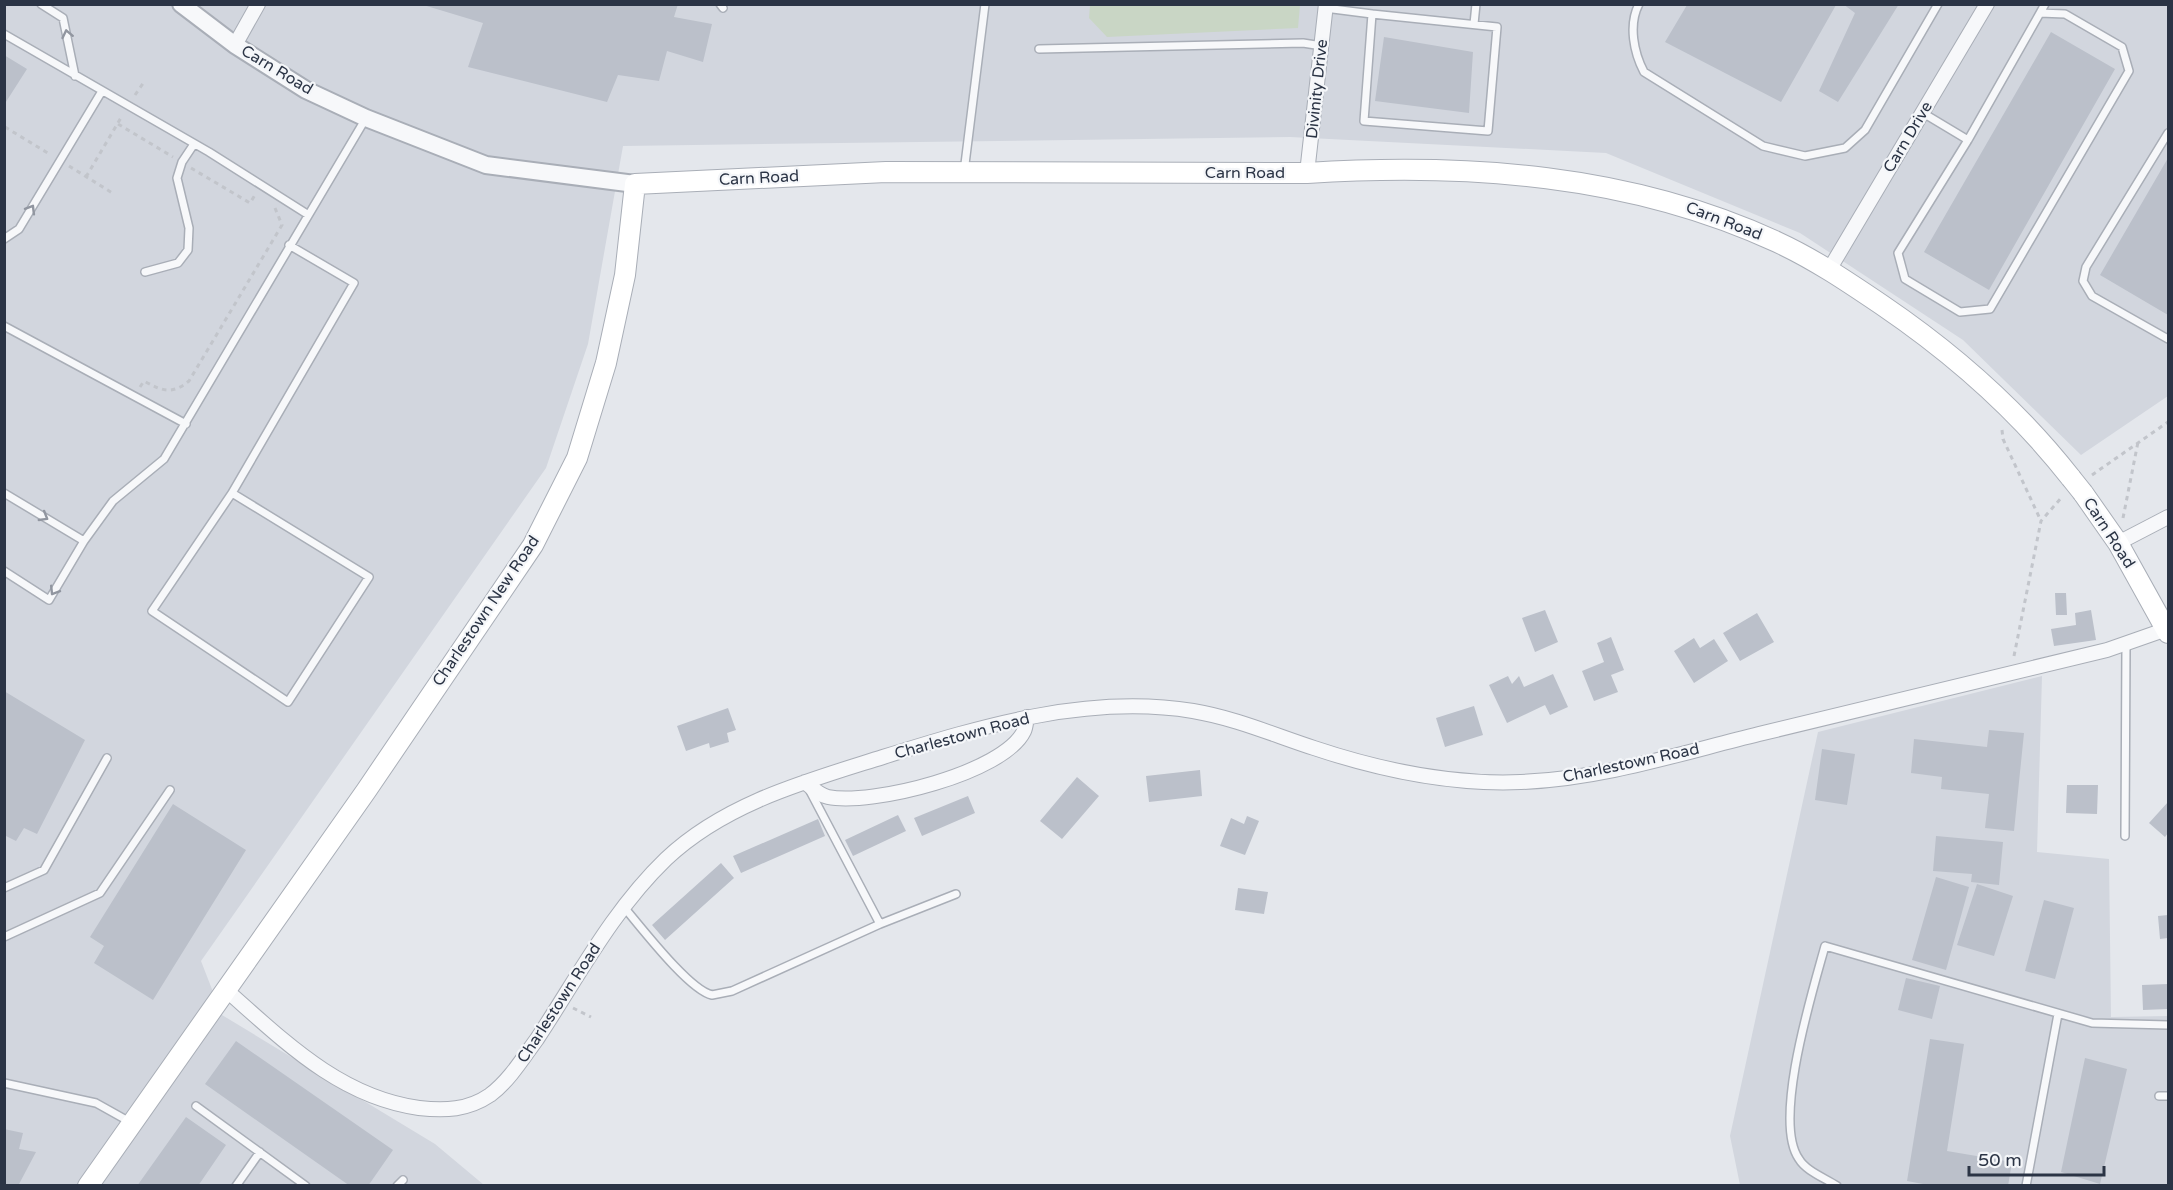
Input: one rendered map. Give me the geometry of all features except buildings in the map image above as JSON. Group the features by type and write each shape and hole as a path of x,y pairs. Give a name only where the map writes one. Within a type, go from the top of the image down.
{"main road":[{"name":"Carn Road","path":"634,184 886,172 1307,173 1375,169 1532,175 1661,199 1717,216 1779,242 1829,270 1918,329 1998,395 2046,445 2118,543 2168,631"},
{"name":"Charlestown New Road","path":"225,989 366,791 538,536 577,458 606,363 625,275 634,184"},
{"path":"88,1185 225,989"}],"street":[{"name":"Carn Road","path":"181,4 235,45 306,90 366,118 486,165 634,184"},
{"path":"235,45 258,4"},
{"name":"Carn Drive","path":"1829,270 1987,4"},
{"name":"Divinity Drive","path":"1307,173 1325,6"},
{"path":"2118,543 2169,518"},
{"name":"Charlestown Road","path":"225,989 311,1062 346,1085 389,1102 414,1107 448,1110 464,1108 489,1096 514,1071 623,906 664,860 700,831 736,811 805,782 981,727 1027,717 1112,708 1167,708 1224,717 1316,749 1404,771 1451,779 1523,782 1613,770 2126,644 2168,631"},
{"path":"805,782 828,797 847,798 909,791 952,778 1000,754 1024,731 1027,717"}],"lane":[{"path":"41,4 63,18 75,76"},
{"path":"964,172 985,4"},
{"path":"1474,24 1476,4"},
{"path":"1639,4 1635,13 1635,53 1644,72 1763,146 1805,156 1845,148 1865,130 1938,4"},
{"path":"2040,13 2066,14 2122,46 2129,71 1990,309 1960,312 1905,279 1898,253 1968,140 2045,4"},
{"path":"1325,6 1372,14 1497,27 1488,131 1364,121 1372,14"},
{"path":"4,34 194,144 307,214"},
{"path":"1040,49 1303,43 1322,46"},
{"path":"4,239 19,229 102,91"},
{"path":"1923,113 1968,140"},
{"path":"4,571 49,600 84,541 113,501 164,459 307,214 366,118"},
{"path":"2169,133 2086,267 2083,281 2092,296 2169,339"},
{"path":"145,272 178,263 188,250 189,228 177,178 182,162 194,144"},
{"path":"232,493 369,578 288,702 152,611 232,493 354,283 289,245"},
{"path":"4,326 186,424"},
{"path":"4,493 84,541"},
{"path":"2125,836 2126,644"},
{"path":"4,888 44,870 107,758"},
{"path":"805,782 880,924"},
{"path":"4,937 100,893 170,790"},
{"path":"623,906 676,967 698,988 712,995 732,991 880,924 957,894"},
{"path":"1837,1185 1798,1159 1793,1140 1791,1106 1800,1040 1825,946 2092,1023 2169,1024"},
{"path":"2026,1185 2030,1174 2058,1014"},
{"path":"4,1083 96,1103 132,1123"},
{"path":"2159,1096 2169,1096"},
{"path":"196,1106 306,1185"},
{"path":"236,1185 260,1152"},
{"path":"397,1185 403,1180"}],"path":[{"path":"86,177 144,82"},
{"path":"118,123 250,203 255,195 265,201"},
{"path":"134,396 144,381 168,392 180,389 189,381 282,225 275,207"},
{"path":"2011,672 2028,597 2041,521 2056,502 2169,422"},
{"path":"2002,428 2003,438 2041,521"},
{"path":"2118,543 2138,442"}],"shaded area":[{"path":"5,5 2168,5 2168,396 2081,455 1963,340 1800,233 1606,153 1290,137 623,146 588,344 546,468 201,961 222,1015 435,1144 484,1185 5,1186"},
{"path":"2042,676 2037,852 2109,859 2111,1017 2168,1016 2168,1185 1740,1185 1730,1136 1818,732"}],"green space":[{"path":"1090,4 1300,5 1298,28 1107,37 1089,18"}]}
